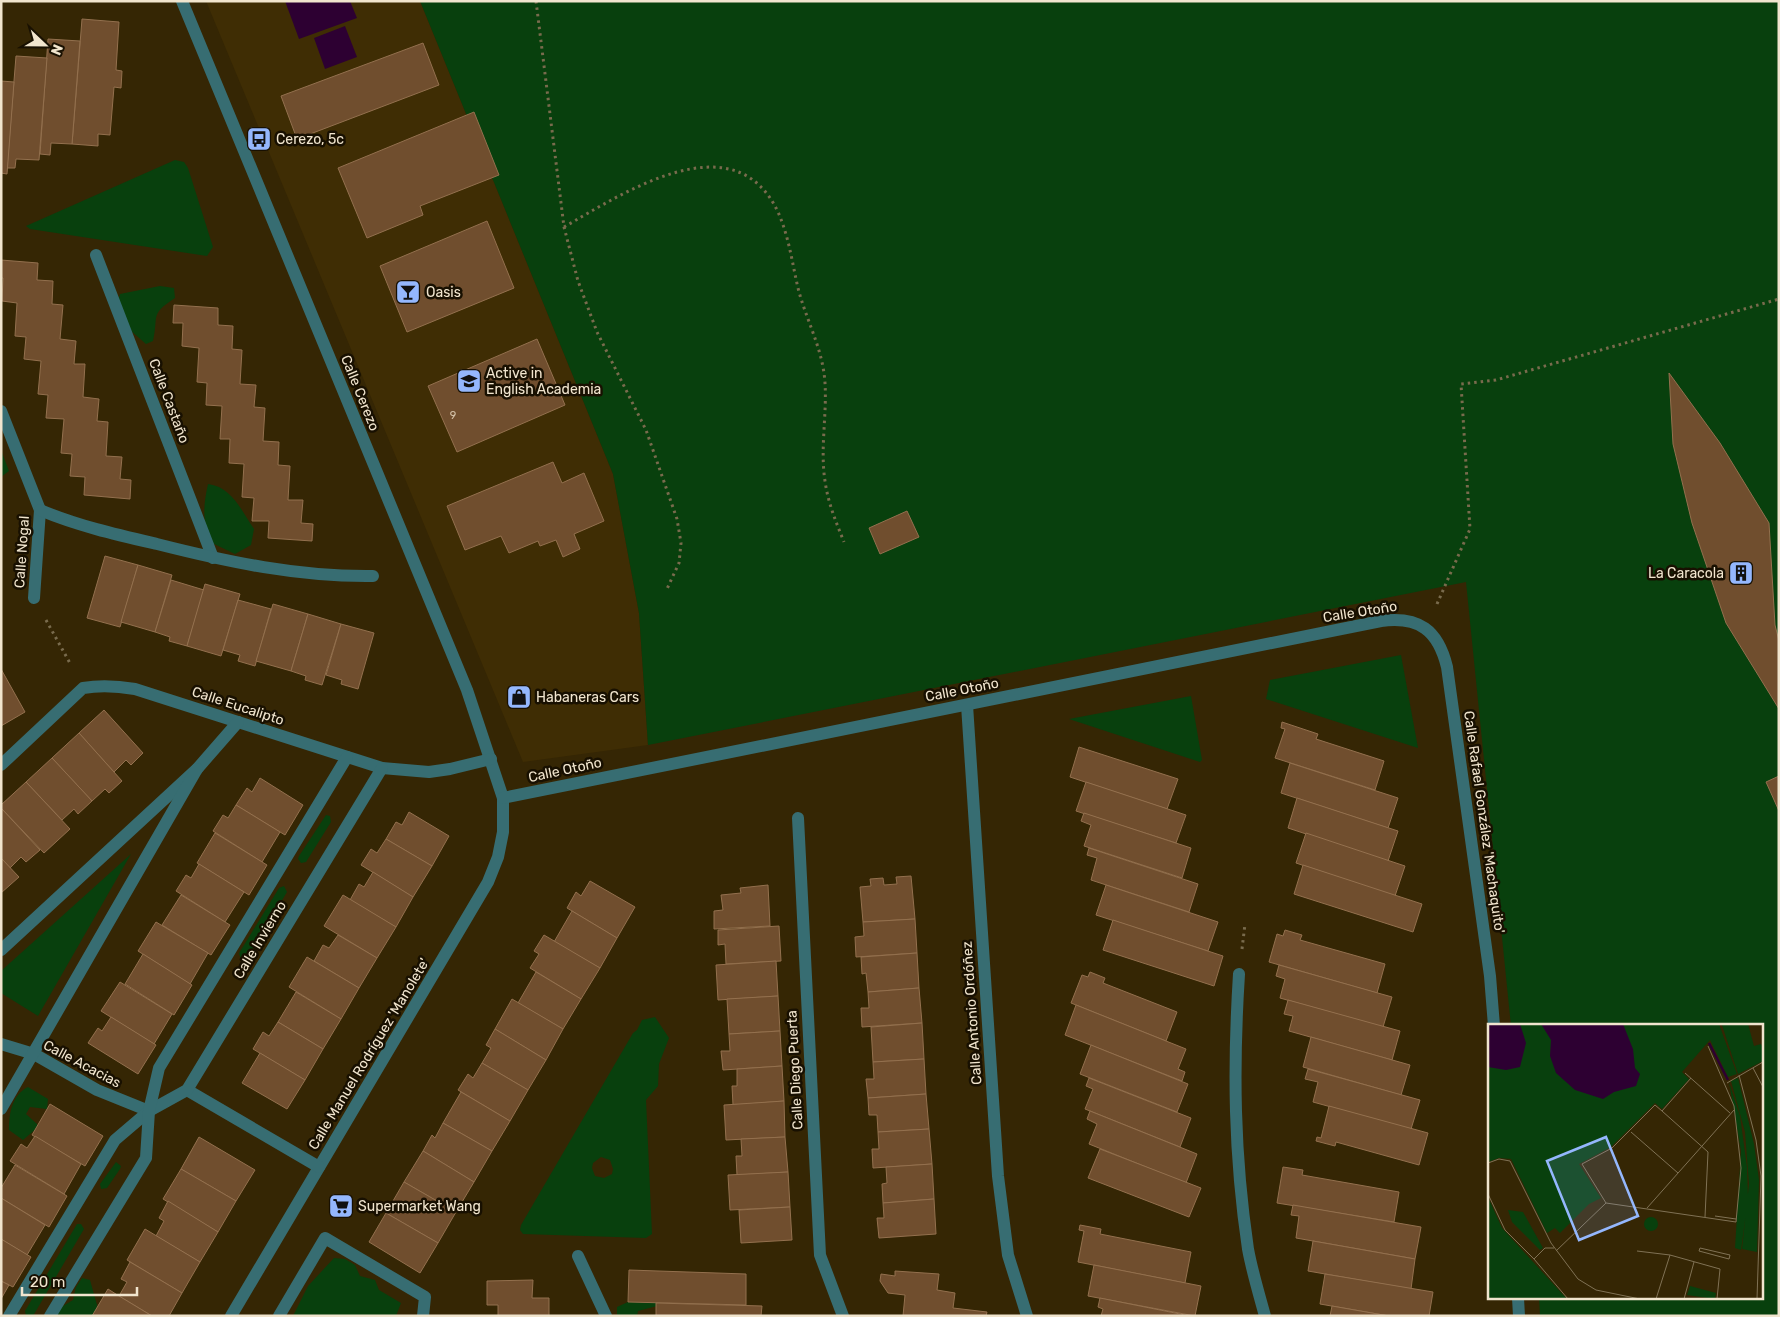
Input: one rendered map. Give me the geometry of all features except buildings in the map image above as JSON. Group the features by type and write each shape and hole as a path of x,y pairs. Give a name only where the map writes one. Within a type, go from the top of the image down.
{"street":[{"name":"Calle Cerezo","path":"182,1 467,690 492,759 503,798"},
{"name":"Calle Castaño","path":"96,255 213,558"},
{"name":"Calle Nogal","path":"1,411 40,510 34,598"},
{"path":"40,510 104,531 213,558 297,572 339,576 373,576"},
{"name":"Calle Otoño","path":"503,798 1381,621 1397,619 1411,621 1426,628"},
{"name":"Calle Rafael González 'Machaquito'","path":"1426,628 1436,638 1443,651 1447,667 1490,976 1494,1024"},
{"name":"Calle Eucalipto","path":"83,688 116,685 135,689 382,768 429,772 492,759"},
{"path":"1,765 83,688"},
{"name":"Calle Antonio Ordóñez","path":"967,705 998,1176 1008,1255 1028,1316"},
{"path":"1,950 197,769 238,722"},
{"name":"Calle Invierno","path":"50,1316 146,1158 149,1111 159,1068 347,757"},
{"name":"Calle Invierno","path":"9,1316 115,1140 149,1111 187,1090 382,768"},
{"path":"1,1109 197,769"},
{"name":"Calle Manuel Rodríguez 'Manolete'","path":"231,1316 488,882 498,857 502,832 503,798"},
{"name":"Calle Diego Puerta","path":"798,818 820,1255 843,1316"},
{"path":"1240,974 1235,1055 1236,1138 1248,1250 1265,1316"},
{"name":"Calle Acacias","path":"2,1046 34,1054 97,1090 149,1111"},
{"path":"187,1090 319,1167"},
{"path":"279,1316 325,1238 425,1297 423,1316"},
{"path":"578,1256 606,1316"},
{"path":"1518,1300 1519,1316"}],"path":[{"path":"536,1 564,227 578,281 597,332 646,430 677,519 681,544 678,563 666,591"},
{"path":"564,227 625,192 670,173 711,166 737,171 757,182 777,210 790,243 798,288 819,346 825,380 825,480 830,509 844,542"},
{"path":"1426,628 1470,529 1461,384 1496,380 1779,299"},
{"name":"Calle Nogal","path":"34,598 83,688"}],"shaded area":[{"path":"206,1 420,1 613,474 639,613 648,745 523,762"},
{"path":"285,1 350,1 357,18 299,39"},
{"path":"345,26 357,57 325,69 314,38"}],"green space":[{"path":"420,1 1779,1 1779,1316 1540,1316 1539,1300 1762,1300 1762,1024 1511,1024 1466,582 648,745 639,613 613,474"},
{"path":"175,160 184,162 188,168 213,247 207,256 30,229 26,226"},
{"path":"160,286 174,288 175,298 158,312 153,341 146,344 122,323 115,311 120,294"},
{"path":"1,450 9,471 1,477"},
{"path":"208,484 216,486 230,495 254,529 251,545 235,554 212,543 206,528 204,514"},
{"path":"1401,655 1418,748 1266,699 1270,680"},
{"path":"1191,696 1202,760 1200,762 1069,719"},
{"path":"326,815 330,816 331,822 306,862 301,863 298,859 299,856"},
{"path":"131,854 38,1016 1,993 1,971"},
{"path":"284,886 287,892 247,959 241,960 239,953 279,888"},
{"path":"655,1017 669,1038 659,1064 658,1086 646,1100 652,1234 646,1238 523,1234 520,1230 521,1225 642,1020","holes":["601,1157 610,1160 613,1169 612,1174 604,1178 595,1176 592,1168 593,1163"]},
{"path":"28,1087 48,1099 47,1109 30,1107 26,1114 37,1124 37,1128 23,1140 9,1130 10,1117 12,1105 18,1095"},
{"path":"116,1162 121,1166 120,1169 107,1188 101,1189 100,1184"},
{"path":"77,1224 81,1224 84,1229 33,1316 26,1316 25,1311"},
{"path":"334,1258 345,1259 355,1265 360,1276 375,1280 379,1290 401,1303 396,1316 293,1316 308,1286"},
{"path":"82,1278 90,1280 97,1305 96,1316 55,1316 63,1306 73,1300 76,1287"},
{"path":"657,1301 657,1306 638,1311 637,1316 617,1316 617,1307 628,1302"}],"place":[{"name":"Cerezo, 5c","path":"259,139"},
{"name":"Oasis","path":"408,292"},
{"name":"Active in English Academia","path":"469,381"},
{"name":"La Caracola","path":"1741,573"},
{"name":"Habaneras Cars","path":"519,697"},
{"name":"Supermarket Wang","path":"341,1206"}]}
